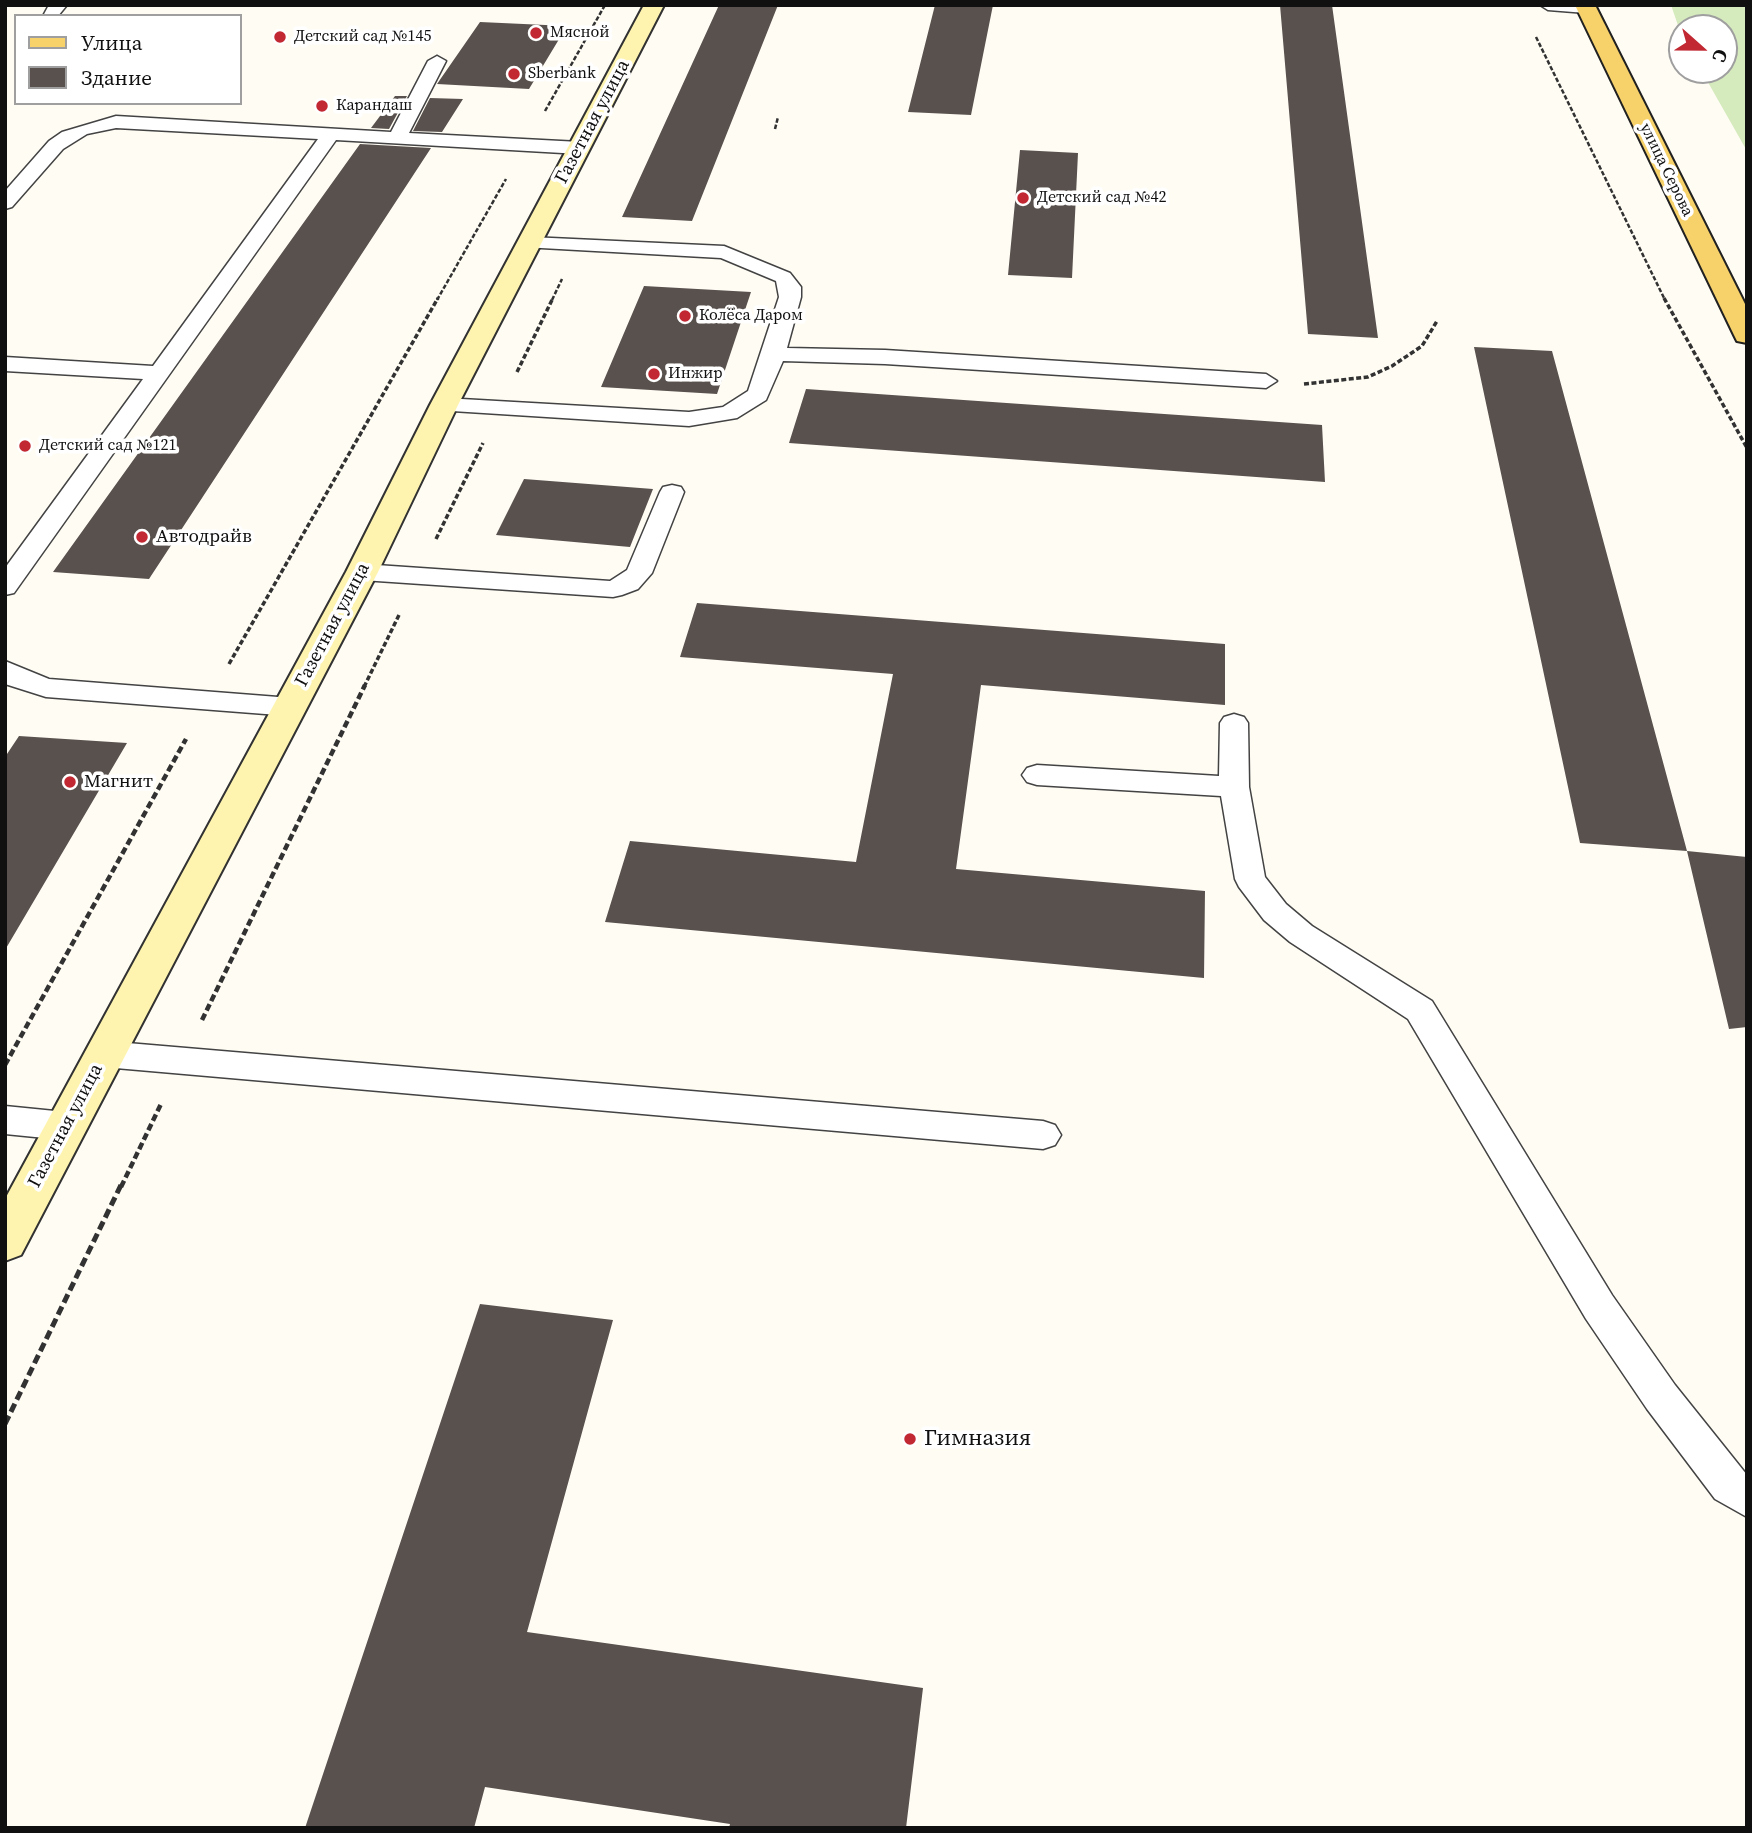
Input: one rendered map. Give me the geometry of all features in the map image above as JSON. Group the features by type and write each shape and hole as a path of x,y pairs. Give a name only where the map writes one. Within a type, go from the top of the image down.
{"main road":[{"name":"Газетная улица","path":"5,1242 362,572 444,405 654,5"},
{"name":"улица Серова","path":"1585,6 1747,335"}],"lane":[{"path":"1548,5 1585,6"},
{"path":"397,138 437,61"},
{"path":"5,203 56,145 81,130 116,122 580,148"},
{"path":"5,587 331,134"},
{"path":"444,405 709,418 744,406 758,395 774,354 790,297 790,287 783,276 724,252 530,243"},
{"path":"774,354 885,357 1266,381"},
{"path":"5,364 160,373"},
{"path":"362,572 613,589 629,583 639,573 672,492"},
{"path":"5,670 13,677 46,688 290,707"},
{"path":"1234,723 1234,787 1250,879 1275,912 1301,934 1420,1010 1599,1307 1661,1397 1729,1486 1747,1498"},
{"path":"1037,775 1234,787"},
{"path":"104,1054 1043,1135"},
{"path":"5,1120 65,1126"}],"path":[{"path":"5,1065 208,700 605,5"},
{"path":"1535,36 1672,314 1747,448"},
{"path":"775,129 778,117"},
{"path":"5,1424 578,246"},
{"path":"1266,381 1311,384 1368,377 1392,366 1422,346 1437,321"}],"green space":[{"path":"1671,5 1747,5 1747,151 1709,84 1738,84 1738,14 1674,14"}],"building":[{"path":"719,5 778,5 692,221 622,217"},
{"path":"935,5 993,5 971,115 908,112"},
{"path":"1280,5 1332,5 1378,338 1308,334"},
{"path":"480,22 567,26 529,89 437,84"},
{"path":"395,96 407,96 389,129 371,128"},
{"path":"430,98 463,99 442,132 413,131"},
{"path":"360,144 431,148 149,579 53,572"},
{"path":"1020,150 1078,153 1072,278 1008,275"},
{"path":"644,286 751,292 717,394 601,387"},
{"path":"1474,347 1552,351 1687,851 1580,843"},
{"path":"806,389 1322,425 1325,482 789,443"},
{"path":"524,479 653,489 630,547 496,535"},
{"path":"697,603 1225,644 1225,705 981,685 956,869 1205,891 1204,978 605,922 630,841 856,862 893,674 680,657"},
{"path":"19,736 127,743 5,950 5,757"},
{"path":"1687,851 1747,857 1747,1027 1729,1029"},
{"path":"480,1304 613,1320 527,1632 923,1688 906,1828 729,1828 730,1824 485,1787 474,1828 305,1828"}],"place":[{"name":"Мясной","path":"536,33"},
{"name":"Детский сад №145","path":"280,37"},
{"name":"Sberbank","path":"514,74"},
{"name":"Карандаш","path":"322,106"},
{"name":"Детский сад №42","path":"1023,198"},
{"name":"Колёса Даром","path":"685,316"},
{"name":"Инжир","path":"654,374"},
{"name":"Детский сад №121","path":"25,446"},
{"name":"Автодрайв","path":"142,537"},
{"name":"Магнит","path":"70,782"},
{"name":"Гимназия","path":"910,1439"}]}
